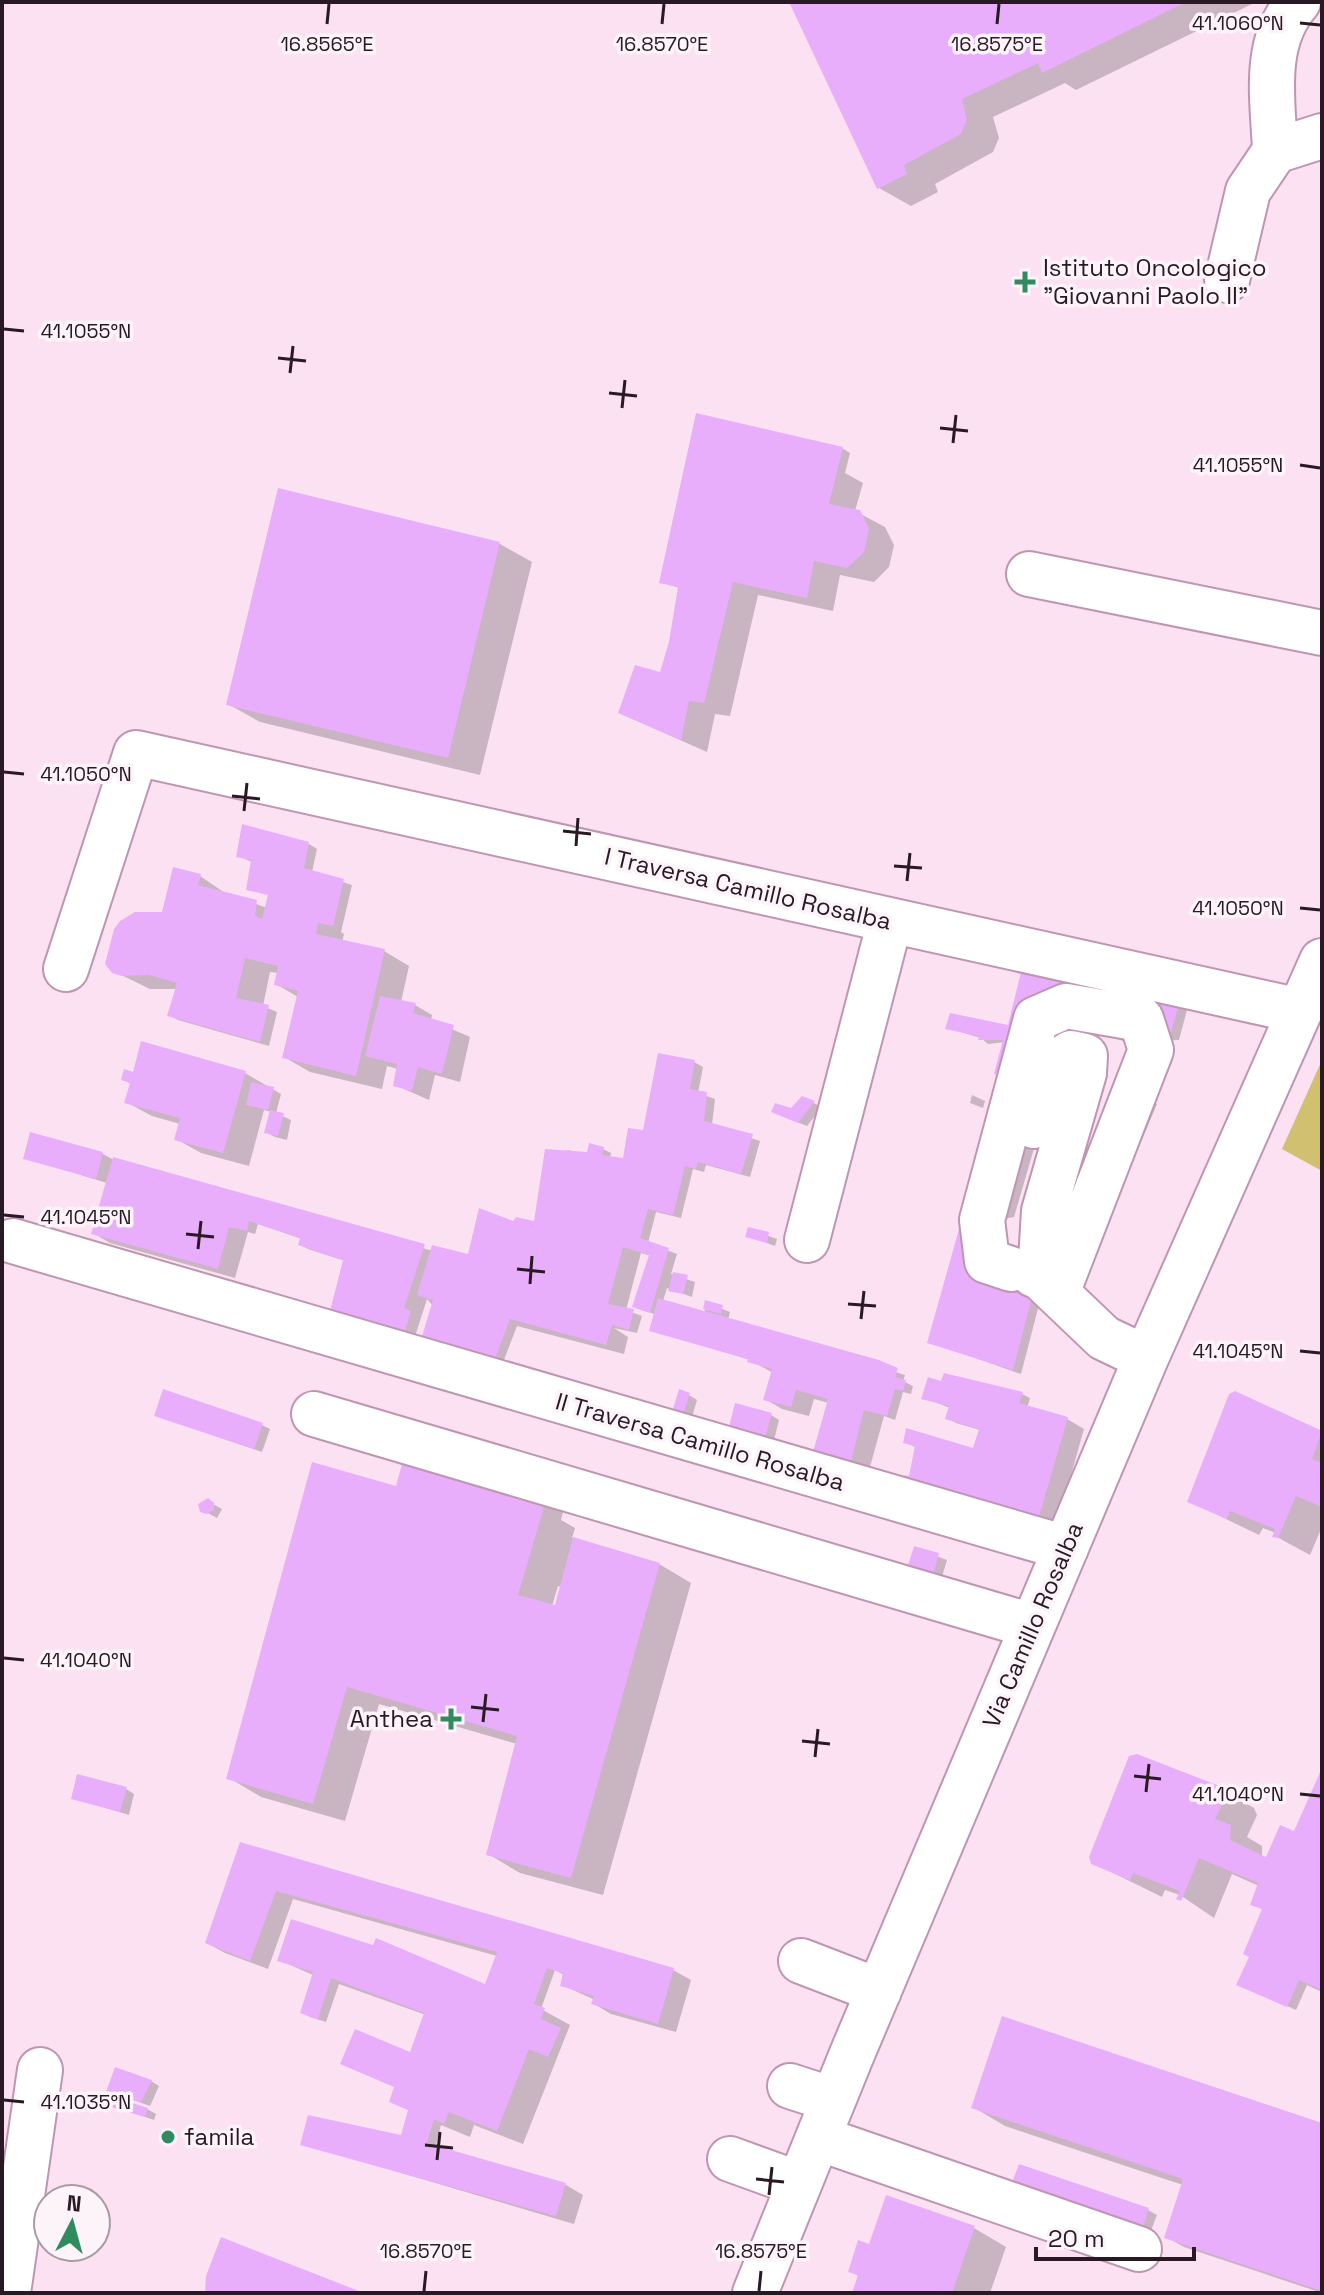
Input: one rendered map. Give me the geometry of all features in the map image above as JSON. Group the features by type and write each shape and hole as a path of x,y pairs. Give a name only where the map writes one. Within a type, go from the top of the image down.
{"street":[{"path":"1227,280 1248,191 1275,151 1272,54 1283,19 1298,2"},
{"path":"1275,151 1322,136"},
{"path":"1029,574 1322,633"},
{"name":"I Traversa Camillo Rosalba","path":"66,969 136,753 1300,1011"},
{"path":"807,1240 890,921"},
{"name":"Via Camillo Rosalba","path":"755,2293 825,2119 1146,1358 1322,961"},
{"path":"1036,1280 1151,1050 1141,1019 1066,1006 1036,1019 982,1220 983,1250 987,1261 1036,1280 1104,1338 1146,1358"},
{"name":"II Traversa Camillo Rosalba","path":"13,1241 1066,1548"},
{"path":"314,1414 1032,1626"},
{"path":"801,1961 879,1991"},
{"path":"8,2293 15,2127 40,2070"},
{"path":"790,2086 825,2119 1139,2249"},
{"path":"730,2159 799,2184"}],"shaded area":[{"path":"1322,1060 1322,1171 1282,1149"}],"building":[{"path":"789,2 1186,2 1042,73 1038,63 962,99 967,119 961,134 904,165 907,174 877,189"},
{"path":"696,413 843,447 829,504 860,510 869,529 864,552 847,568 814,561 807,598 733,582 704,703 689,701 681,740 618,713 635,665 660,672 669,642 678,587 659,583"},
{"path":"278,488 500,542 448,758 226,705"},
{"path":"242,824 309,842 304,868 344,879 333,926 318,923 316,934 385,949 356,1076 282,1058 298,991 274,985 278,966 245,958 236,998 269,1005 260,1042 167,1016 177,983 149,975 122,976 112,973 105,964 114,929 120,921 135,912 162,912 173,867 201,874 198,885 257,900 255,916 262,919 268,895 246,890 251,860 236,857"},
{"path":"1022,968 1179,1004 1170,1036 1117,1039 1070,1025 1049,1038 991,1246 1034,1290 1013,1370 927,1343 1002,1076 994,1074 1003,1040 978,1040 979,1036 945,1029 950,1013 1008,1025"},
{"path":"380,996 416,1003 413,1013 454,1025 442,1074 418,1067 412,1091 393,1086 397,1064 365,1056"},
{"path":"141,1041 246,1071 223,1153 174,1140 180,1118 124,1103 130,1083 121,1080 124,1069 133,1072"},
{"path":"658,1053 695,1060 690,1089 707,1092 704,1121 753,1134 741,1174 698,1162 696,1169 685,1166 673,1215 648,1209 640,1238 669,1248 650,1313 632,1307 649,1255 623,1247 608,1304 634,1309 629,1330 612,1325 606,1345 510,1319 489,1375 417,1353 433,1300 417,1295 432,1245 468,1254 479,1208 513,1221 516,1217 534,1221 545,1149 587,1152 589,1143 604,1147 602,1155 623,1158 628,1128 643,1130"},
{"path":"251,1082 274,1087 268,1110 246,1105"},
{"path":"802,1096 815,1101 798,1123 771,1112 775,1103 791,1108"},
{"path":"270,1110 284,1113 278,1136 264,1133"},
{"path":"30,1132 103,1152 96,1179 23,1159"},
{"path":"113,1157 425,1244 404,1308 411,1311 399,1350 328,1319 343,1260 298,1245 300,1238 249,1221 247,1231 229,1227 218,1269 91,1234"},
{"path":"748,1227 769,1232 767,1243 745,1237"},
{"path":"673,1272 688,1275 683,1294 668,1291"},
{"path":"658,1298 879,1360 898,1368 895,1377 906,1380 903,1391 895,1389 887,1416 864,1410 849,1469 811,1459 828,1399 796,1390 791,1407 763,1400 772,1369 747,1362 748,1359 649,1331"},
{"path":"705,1300 723,1305 721,1314 703,1309"},
{"path":"944,1373 1023,1392 1019,1403 1068,1417 1036,1527 901,1486 905,1475 909,1476 915,1446 903,1443 906,1428 973,1448 979,1429 945,1419 949,1406 921,1399 928,1377 941,1381"},
{"path":"163,1389 263,1423 254,1449 154,1416"},
{"path":"679,1389 690,1393 679,1427 669,1422"},
{"path":"1235,1391 1322,1431 1312,1459 1322,1463 1322,1507 1296,1496 1278,1538 1272,1537 1275,1529 1230,1511 1227,1519 1187,1502 1229,1394"},
{"path":"735,1403 772,1413 763,1445 727,1435"},
{"path":"466,1441 540,1465 529,1503 544,1507 518,1595 555,1605 573,1537 660,1563 571,1878 486,1855 517,1736 347,1687 313,1804 226,1779 312,1462 396,1486 402,1464 455,1479"},
{"path":"208,1498 214,1503 214,1510 207,1514 200,1512 198,1504"},
{"path":"914,1546 939,1553 933,1576 907,1569"},
{"path":"1137,1754 1222,1787 1226,1796 1215,1819 1231,1825 1230,1840 1266,1857 1280,1825 1294,1831 1322,1768 1322,1990 1299,1980 1287,2007 1236,1985 1249,1957 1243,1954 1262,1909 1250,1905 1258,1883 1199,1858 1181,1901 1176,1899 1180,1891 1133,1873 1130,1880 1091,1864 1089,1857 1129,1756"},
{"path":"77,1774 127,1787 120,1812 71,1799"},
{"path":"240,1842 674,1968 658,2024 591,2004 594,1996 560,1986 563,1973 547,1968 534,2004 545,2008 541,2019 561,2028 548,2057 529,2049 497,2131 449,2112 444,2124 434,2119 427,2143 566,2183 556,2216 300,2145 308,2115 401,2135 408,2110 389,2102 394,2087 340,2064 355,2029 410,2052 424,2013 331,1978 318,2019 300,2013 313,1972 277,1961 291,1919 373,1945 376,1938 485,1984 497,1952 276,1891 250,1961 205,1943"},
{"path":"1002,2016 1322,2123 1322,2291 1164,2238 1183,2179 971,2108"},
{"path":"115,2067 152,2080 141,2102 106,2092"},
{"path":"108,2095 148,2108 145,2117 104,2105"},
{"path":"1019,2164 1149,2208 1142,2230 1011,2185"},
{"path":"886,2195 975,2226 952,2293 852,2293 858,2275 848,2272 858,2240 869,2244"},
{"path":"221,2237 364,2293 205,2293 206,2276"}],"place":[{"name":"Istituto Oncologico \"Giovanni Paolo II\"","path":"1025,282"},
{"name":"Anthea","path":"451,1719"},
{"name":"famila","path":"168,2137"}]}
